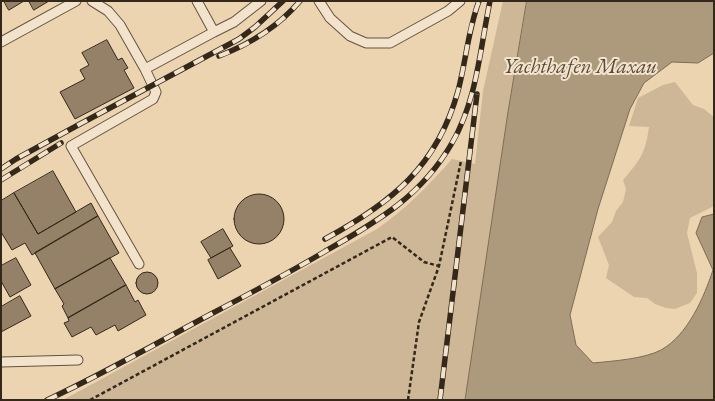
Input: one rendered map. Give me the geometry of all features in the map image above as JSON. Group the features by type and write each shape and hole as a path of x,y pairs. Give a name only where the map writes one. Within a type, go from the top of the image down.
{"lane":[{"path":"1,42 6,36 76,1"},
{"path":"92,1 115,17 156,92 154,99 70,146 138,264"},
{"path":"197,1 214,32"},
{"path":"145,69 234,22 261,1"},
{"path":"318,1 339,27 350,36 366,43 390,43 448,11 460,1"},
{"path":"1,362 78,360"}],"path":[{"path":"408,400 419,322 439,266 461,161"},
{"path":"90,400 392,237 424,262 439,266"}],"shaded area":[{"path":"503,1 527,1 508,112 465,400 63,400 377,229 417,196 452,159 475,164 483,91"},
{"path":"675,82 693,105 704,109 714,117 714,206 690,218 687,233 697,273 697,293 690,303 675,309 655,304 647,298 634,297 606,278 609,265 598,237 612,222 616,211 623,202 626,189 623,180 638,161 646,144 649,127 629,126 638,98 663,85"}],"water":[{"name":"Yachthafen Maxau","path":"527,1 714,1 714,53 698,63 672,62 644,83 630,109 598,209 570,315 576,345 593,363 646,356 661,350 671,343 694,314 713,270 696,233 702,217 714,214 714,400 465,400 508,112"}],"building":[{"path":"4,1 24,1 9,10"},
{"path":"29,1 49,1 34,10"},
{"path":"107,40 118,60 122,58 128,68 124,70 134,88 75,119 60,92 85,79 80,70 89,65 82,53"},
{"path":"53,171 76,212 38,234 14,193"},
{"path":"14,193 38,234 91,203 98,216 32,255 25,243 12,250 1,232 1,201"},
{"path":"254,194 264,194 277,201 284,214 284,224 277,237 264,244 254,244 245,240 238,233 234,224 234,214 238,205 245,198"},
{"path":"98,216 119,253 55,289 35,253"},
{"path":"223,229 233,246 211,258 201,242"},
{"path":"230,248 241,266 218,279 208,260"},
{"path":"16,258 31,285 10,297 1,281 1,266"},
{"path":"110,258 126,285 68,318 62,306 64,304 55,289"},
{"path":"147,272 155,275 158,283 155,291 147,294 139,291 136,283 139,275"},
{"path":"126,285 135,302 138,300 146,315 118,331 115,325 96,335 91,327 72,337 64,323 69,321 68,318"},
{"path":"20,296 31,316 1,332 1,307"}],"railway":[{"path":"1,169 80,124 239,39 283,1"},
{"path":"219,56 263,34 300,1"},
{"path":"325,239 371,211 391,196 424,162 438,141 449,118 458,91 472,23 479,1"},
{"path":"47,400 109,369 296,268 379,219 412,193 440,162 460,127 477,74 490,1"},
{"path":"440,400 477,94"},
{"path":"1,180 61,143"}]}
